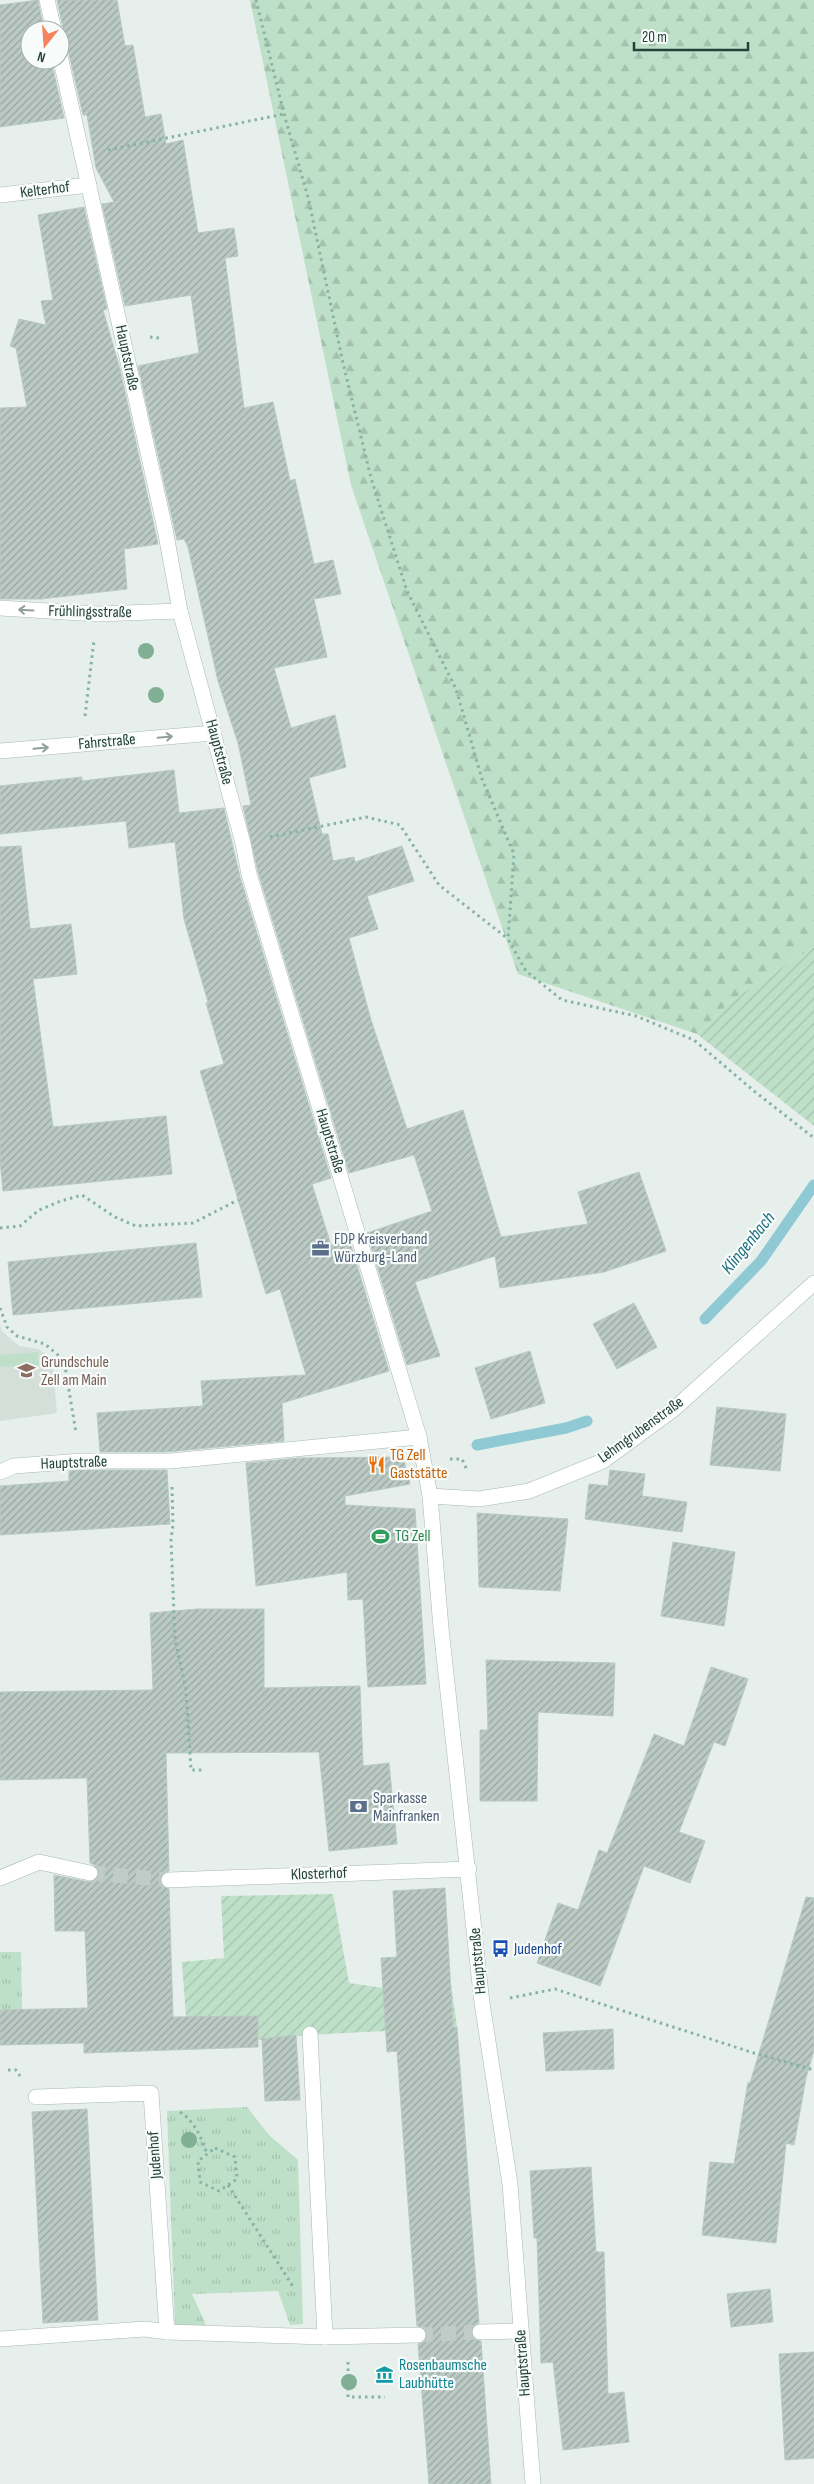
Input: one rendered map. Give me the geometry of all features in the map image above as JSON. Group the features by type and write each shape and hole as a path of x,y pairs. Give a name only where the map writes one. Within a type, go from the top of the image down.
{"street":[{"path":"47,0 52,20"},
{"name":"Hauptstraße","path":"63,70 165,529 180,611 243,842 248,874 419,1437 430,1496 441,1628 469,1869 482,2003 510,2184 532,2484"},
{"name":"Kelterhof","path":"0,196 89,184"},
{"name":"Frühlingsstraße","path":"0,608 97,614 180,611"},
{"name":"Fahrstraße","path":"0,751 214,733"},
{"name":"Lehmgrubenstraße","path":"430,1496 479,1498 530,1491 603,1461 674,1409 814,1283"},
{"name":"Hauptstraße","path":"0,1472 14,1466 82,1461 171,1461 419,1437"},
{"path":"0,1878 40,1862 90,1873"},
{"name":"Klosterhof","path":"169,1880 469,1869"},
{"path":"310,2034 326,2337"},
{"path":"36,2097 151,2093"},
{"name":"Judenhof","path":"151,2093 167,2332"},
{"path":"0,2339 145,2329 167,2332 326,2337 418,2335"},
{"path":"480,2332 521,2331"}],"path":[{"path":"256,0 284,114 308,197 343,363 377,497 407,592 456,689 482,779 514,854 508,939"},
{"path":"83,155 284,114"},
{"path":"82,744 97,614"},
{"path":"243,842 366,817 400,825 439,885 508,939 526,971 562,1000 636,1016 694,1040 754,1091 814,1138"},
{"path":"0,1228 20,1226 39,1210 82,1195 115,1217 136,1226 193,1223 238,1200"},
{"path":"0,1308 7,1327 17,1336 45,1344 64,1360 82,1461"},
{"path":"56,1384 69,1383"},
{"path":"171,1461 173,1524 171,1539 175,1640 186,1688 191,1770 204,1770"},
{"path":"482,2003 555,1989 754,2053 814,2070"},
{"path":"151,2093 188,2117 199,2133 207,2154"},
{"path":"216,2148 235,2157 237,2179 220,2191 200,2182 198,2161 207,2154 216,2148"},
{"path":"228,2185 298,2295"},
{"path":"349,2337 348,2397 385,2397"}],"shaded area":[{"name":"Grundschule Zell am Main","path":"0,1325 2,1331 19,1346 38,1349 52,1358 57,1413 0,1421"}],"green space":[{"path":"250,0 814,0 814,947 732,1000 697,1034 518,974 351,485"},
{"path":"814,947 814,1126 697,1034 732,1000"},
{"path":"38,1352 39,1365 0,1367 0,1355"},
{"path":"333,1894 349,1983 383,1988 451,1984 457,2027 308,2035 258,2040 258,2017 186,2017 182,1962 224,1958 221,1896"},
{"path":"0,1952 21,1952 22,2009 0,2010"},
{"path":"247,2107 269,2135 298,2160 303,2324 290,2325 278,2291 192,2294 206,2325 175,2326 167,2111"}],"building":[{"path":"38,0 42,20 20,20 20,70 53,70 64,118 0,127 0,5"},
{"path":"57,0 117,0 125,46 133,45 145,117 161,114 166,144 183,140 198,233 234,228 238,256 225,258 244,408 273,402 290,481 295,479 314,564 333,560 341,594 314,599 327,657 274,668 291,728 335,715 346,767 309,778 322,834 328,834 333,861 354,857 355,862 402,846 414,881 367,896 378,929 349,938 371,1020 407,1129 463,1110 501,1237 588,1224 578,1192 639,1172 666,1251 604,1272 500,1288 495,1256 415,1282 440,1356 407,1365 367,1233 432,1211 414,1155 349,1173 258,872 243,806 251,805 238,743 218,681 188,547 184,539 177,540 138,366 199,353 191,295 125,306 102,204 114,202 96,168 87,115 83,115 70,58 70,20 61,20"},
{"path":"84,207 107,309 103,310 120,369 158,544 124,549 127,589 41,599 0,599 0,408 27,407 16,348 10,346 19,319 46,325 41,301 53,300 38,215"},
{"path":"174,770 179,813 224,808 240,877 331,1178 312,1184 331,1245 349,1239 389,1371 282,1403 284,1441 165,1452 100,1452 97,1413 203,1406 201,1381 306,1375 280,1289 266,1294 200,1071 224,1064 184,919 175,842 129,848 126,821 0,834 0,786 82,777 82,781"},
{"path":"21,846 30,929 71,924 77,974 33,979 53,1127 166,1116 172,1174 3,1191 0,1160 0,847"},
{"path":"196,1243 202,1297 13,1315 8,1262"},
{"path":"634,1303 657,1347 617,1369 593,1324"},
{"path":"530,1351 545,1403 491,1419 475,1368"},
{"path":"717,1407 786,1414 780,1471 710,1465"},
{"path":"403,1457 410,1484 345,1496 345,1505 415,1509 426,1684 368,1687 363,1599 348,1600 347,1572 256,1586 246,1463 299,1458"},
{"path":"167,1470 170,1524 0,1535 0,1486 69,1481 69,1471"},
{"path":"610,1470 645,1474 642,1496 687,1502 682,1532 585,1519 589,1484 608,1486"},
{"path":"477,1513 568,1519 560,1591 479,1587"},
{"path":"673,1542 735,1552 724,1626 661,1616"},
{"path":"198,1609 264,1609 264,1688 360,1686 363,1766 389,1763 397,1844 329,1851 319,1752 166,1753 169,1871 164,1872 160,1880 161,1885 169,1889 173,2017 258,2016 258,2047 84,2053 84,2043 0,2045 0,2010 88,2008 85,1931 55,1931 54,1875 89,1882 97,1880 99,1874 97,1866 90,1863 87,1778 0,1780 0,1692 153,1690 150,1613"},
{"path":"486,1660 615,1663 613,1716 538,1712 537,1801 480,1801 480,1730 488,1730"},
{"path":"711,1667 748,1679 725,1746 714,1742 679,1832 705,1841 690,1883 644,1866 600,1986 537,1963 558,1903 578,1910 599,1850 607,1853 654,1734 684,1746"},
{"path":"445,1888 453,2028 457,2027 479,2323 472,2327 471,2333 475,2340 481,2341 491,2484 429,2484 418,2344 426,2340 427,2334 423,2327 417,2326 397,2051 387,2052 381,1958 397,1957 393,1891"},
{"path":"806,1897 814,1898 814,2050 806,2078 794,2145 786,2143 776,2243 702,2235 710,2162 734,2164 748,2082 750,2083"},
{"path":"613,2029 614,2069 546,2071 543,2033"},
{"path":"296,2035 300,2100 265,2101 262,2039"},
{"path":"87,2109 98,2320 43,2323 32,2112"},
{"path":"591,2167 596,2252 604,2252 608,2394 624,2392 629,2442 563,2450 553,2362 541,2363 537,2238 534,2238 530,2171"},
{"path":"770,2289 773,2322 731,2327 727,2294"},
{"path":"814,2352 814,2458 785,2460 779,2354"}],"waterway":[{"name":"Klingenbach","path":"705,1319 761,1261 814,1185"},
{"name":"Klingenbach","path":"477,1445 566,1428 587,1421"}],"tunnel":[{"path":"90,1873 169,1880"},
{"path":"418,2335 480,2332"}],"place":[{"name":"FDP Kreisverband Würzburg-Land","path":"320,1248"},
{"name":"Grundschule Zell am Main","path":"27,1371"},
{"name":"TG Zell Gaststätte","path":"376,1464"},
{"name":"TG Zell","path":"381,1536"},
{"name":"Sparkasse Mainfranken","path":"359,1807"},
{"name":"Judenhof","path":"500,1949"},
{"name":"Rosenbaumsche Laubhütte","path":"385,2374"}]}
